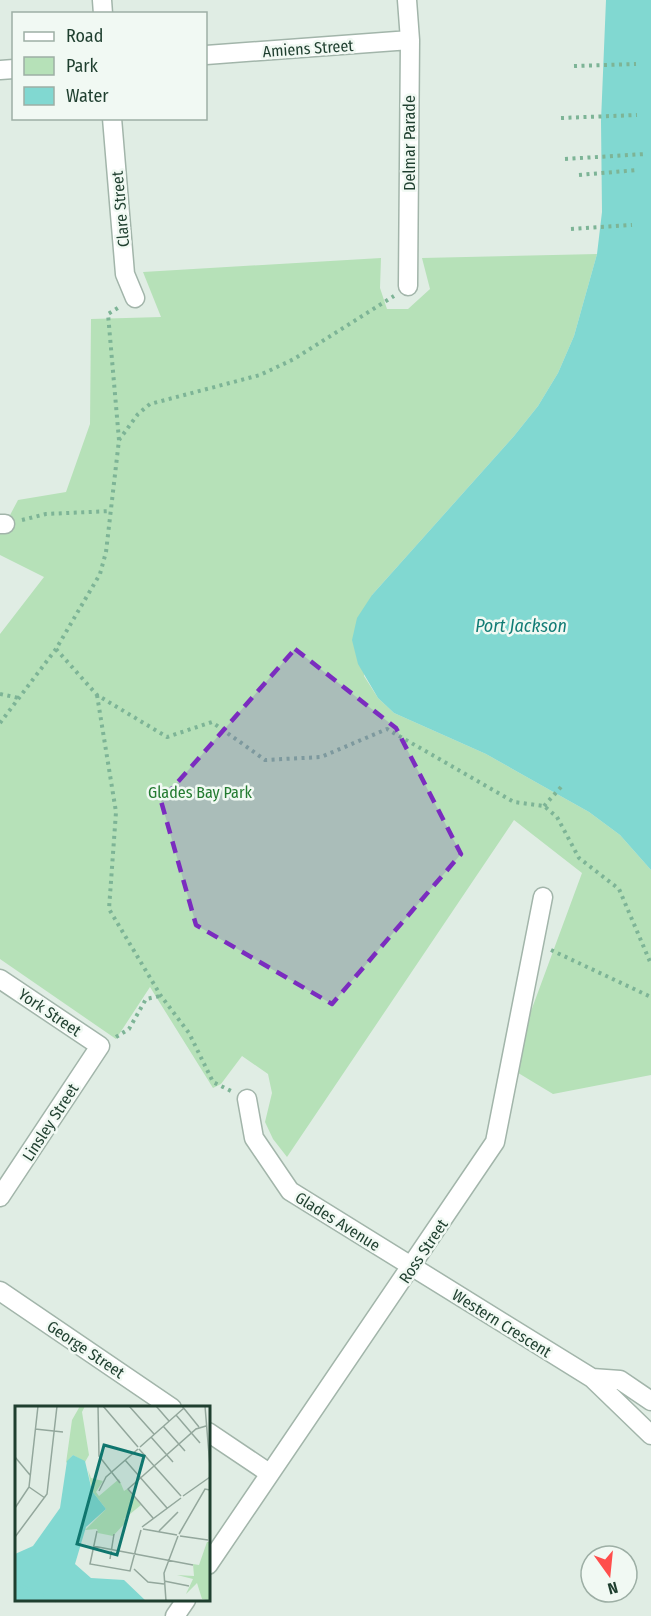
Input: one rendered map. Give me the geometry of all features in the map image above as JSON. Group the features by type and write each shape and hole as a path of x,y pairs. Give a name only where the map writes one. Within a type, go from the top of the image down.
{"street":[{"name":"Delmar Parade","path":"407,0 410,40 408,286"},
{"name":"Amiens Street","path":"207,55 410,40"},
{"name":"Clare Street","path":"112,120 125,274 135,298"},
{"name":"Ross Street","path":"210,1562 495,1142 543,897"},
{"name":"York Street","path":"0,979 100,1046"},
{"name":"Linsley Street","path":"0,1197 100,1046"},
{"name":"Glades Avenue","path":"247,1099 254,1138 290,1191 412,1267"},
{"name":"Western Crescent","path":"412,1267 592,1378 651,1435"},
{"name":"George Street","path":"0,1291 171,1406"},
{"name":"Western Crescent","path":"592,1378 620,1380 651,1401"},
{"path":"210,1433 269,1473"},
{"path":"175,1616 185,1601"}],"path":[{"path":"574,66 636,64"},
{"path":"561,118 637,115"},
{"path":"565,159 645,154"},
{"path":"579,176 637,170"},
{"path":"571,229 632,225"},
{"path":"119,440 138,414 150,404 240,381 278,367 351,325 408,286"},
{"path":"0,723 56,649 100,574 106,552 119,440 108,314 135,298"},
{"path":"2,524 46,514 111,511"},
{"path":"56,649 97,695 167,737 212,722 265,760 321,757 387,729 514,802 544,806 557,817 579,858 619,889 651,963"},
{"path":"0,694 19,698"},
{"path":"97,695 116,812 109,909 161,996 189,1033 213,1082 247,1099"},
{"path":"544,806 561,787"},
{"path":"535,942 651,997"},
{"path":"100,1046 129,1029 146,999 161,996"}],"highlighted area":[{"path":"295,649 396,728 461,854 332,1004 196,925 161,801"}],"green space":[{"name":"Glades Bay Park","path":"597,254 574,336 558,373 538,406 372,595 364,676 378,698 394,713 486,754 589,812 620,835 651,870 651,1075 553,1094 510,1068 582,873 514,820 287,1157 273,1139 265,1122 272,1093 268,1074 242,1056 221,1084 213,1088 150,987 116,1039 0,959 0,634 44,577 0,555 0,534 18,500 66,492 90,424 91,319 161,317 143,272 381,258 380,288 387,309 408,309 430,289 422,258"}],"water":[{"name":"Port Jackson","path":"606,0 651,0 651,870 620,835 589,812 486,754 394,713 378,698 358,664 352,640 357,618 372,595 538,406 558,373 574,336 597,254 602,212 601,121"}]}
